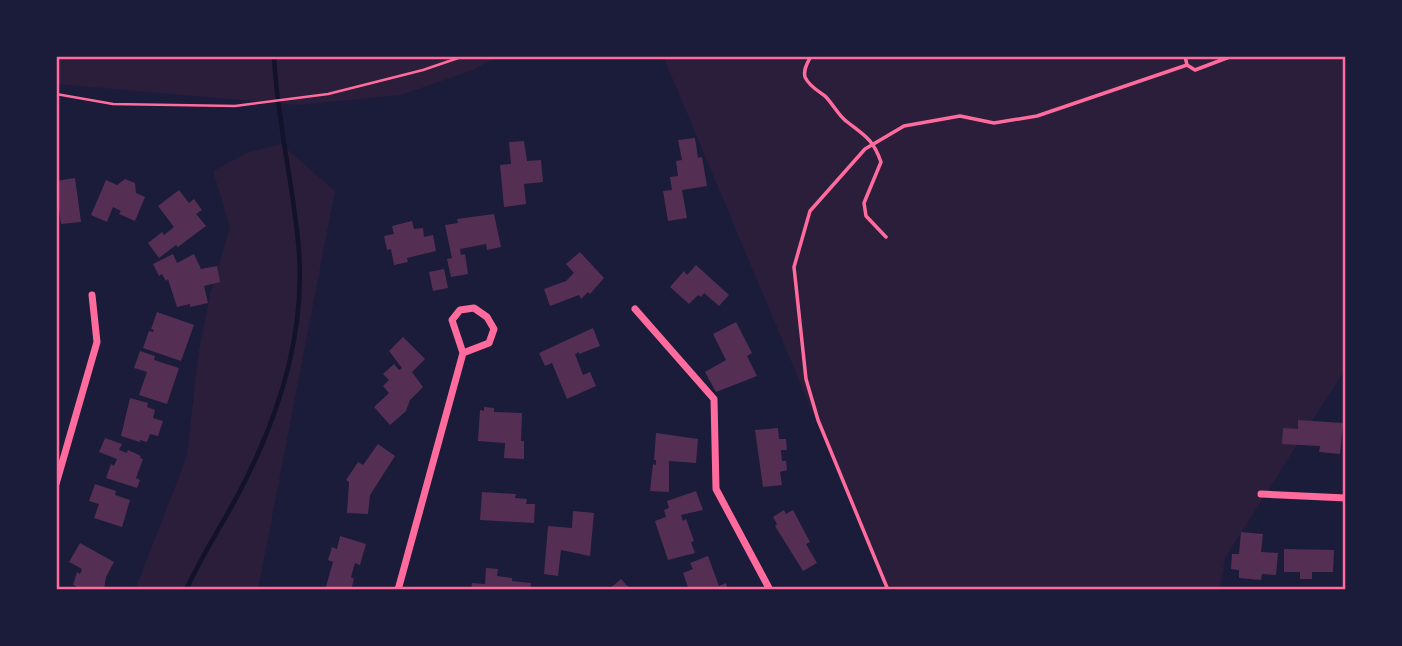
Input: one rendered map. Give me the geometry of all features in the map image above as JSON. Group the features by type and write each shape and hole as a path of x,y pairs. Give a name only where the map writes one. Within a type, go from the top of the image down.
{"street":[{"path":"56,484 97,342 92,295"},
{"path":"398,590 463,353 452,320 460,310 474,308 487,317 494,329 489,343 463,353"},
{"path":"635,309 714,399 716,489 770,590"},
{"path":"1261,494 1346,498"}],"lane":[{"path":"811,56 805,67 805,76 811,86 834,105 846,122 868,137 881,162 864,203 866,216 886,237"},
{"path":"1185,56 1187,65"},
{"path":"888,590 815,410 806,379 794,267 810,211 864,149 904,126 960,116 994,123 1037,116 1187,65 1195,69 1232,56"}],"path":[{"path":"56,94 113,104 235,106 328,94 423,70 464,56"}],"shaded area":[{"path":"56,56 171,59 238,56 498,56 473,70 401,95 298,105 56,84"},
{"path":"663,56 1346,56 1346,368 1225,558 1220,590 887,590"},
{"path":"281,144 335,191 258,590 135,590 187,456 198,356 210,294 230,227 213,171 246,153"}],"building":[{"path":"695,138 698,158 702,157 707,186 682,190 687,218 668,221 663,191 672,190 670,177 678,176 676,161 682,160 678,140"},
{"path":"524,141 527,161 541,160 543,182 524,184 526,204 504,207 500,165 511,164 509,142"},
{"path":"75,178 81,222 61,224 59,208 56,208 56,181"},
{"path":"125,179 135,183 136,193 145,197 135,221 119,214 121,211 113,207 107,222 91,215 106,180 117,185"},
{"path":"179,190 189,203 194,199 202,210 196,214 206,226 159,258 148,243 174,227 158,206"},
{"path":"494,214 501,247 487,250 486,244 460,249 461,255 465,254 468,274 451,277 447,259 452,258 445,225 458,223 457,219"},
{"path":"412,221 414,229 423,228 424,237 433,235 436,251 407,258 408,262 394,265 391,249 387,250 384,236 394,234 392,226"},
{"path":"580,252 604,278 590,294 588,292 581,299 579,295 550,306 544,289 566,281 574,273 566,264"},
{"path":"173,254 177,263 194,254 201,269 217,266 220,282 204,286 208,303 177,307 168,279 166,281 162,274 159,276 153,264"},
{"path":"696,265 729,295 719,306 704,293 689,304 670,287 684,271 687,275"},
{"path":"444,269 448,288 433,291 429,272"},
{"path":"157,312 194,325 181,361 143,348 149,331 154,330 151,329"},
{"path":"736,322 752,353 747,356 757,376 716,392 705,372 726,360 713,334"},
{"path":"593,328 600,346 575,354 583,375 590,372 596,386 567,399 552,363 545,366 539,353"},
{"path":"403,337 425,359 412,372 423,387 410,400 406,411 390,425 374,407 389,393 383,386 389,380 383,374 394,364 399,370 402,368 389,351"},
{"path":"140,351 155,356 154,360 179,368 167,404 139,395 147,372 134,368"},
{"path":"130,398 148,403 147,407 155,410 153,418 163,421 158,436 150,434 147,442 140,442 121,436"},
{"path":"484,407 494,408 494,412 522,413 521,441 524,441 524,459 504,458 505,443 478,441 480,410 484,411"},
{"path":"1298,420 1343,423 1340,454 1319,452 1320,446 1282,444 1283,428 1298,429"},
{"path":"778,428 779,439 786,439 787,450 781,450 782,461 786,461 787,470 780,472 782,485 763,487 755,430"},
{"path":"656,433 698,439 696,463 669,461 669,492 650,491 653,464 656,465"},
{"path":"105,438 122,444 119,450 127,453 128,450 143,459 136,478 140,480 137,488 106,478 111,464 114,466 117,459 99,452"},
{"path":"378,444 395,456 370,495 368,514 347,513 349,482 346,480 358,462 363,465"},
{"path":"95,484 116,491 115,495 130,500 122,527 94,518 99,504 89,501"},
{"path":"696,491 703,510 681,515 683,521 686,519 694,541 691,542 695,553 668,560 655,521 666,517 664,510 669,508 667,501"},
{"path":"482,492 516,494 515,498 527,499 526,504 535,504 534,523 480,520"},
{"path":"784,510 786,514 793,510 810,542 806,544 817,563 803,571 775,526 777,524 773,517"},
{"path":"573,511 594,513 590,556 561,550 558,576 544,574 548,526 572,528"},
{"path":"1241,532 1263,534 1261,552 1278,553 1276,575 1262,574 1261,580 1239,578 1239,570 1231,569 1232,554 1239,554"},
{"path":"340,536 366,544 360,565 355,563 351,590 325,590 333,562 328,560 332,547 337,549"},
{"path":"80,543 114,562 106,577 104,590 76,590 73,585 77,572 80,574 82,569 69,562"},
{"path":"1284,549 1334,550 1333,572 1312,572 1312,579 1300,579 1300,572 1284,572"},
{"path":"708,556 719,586 726,583 728,590 689,590 683,573 693,569 690,563"},
{"path":"486,568 498,569 497,576 512,578 512,581 531,583 530,590 471,590 472,583 485,584"},
{"path":"621,579 631,590 608,590"}],"waterway":[{"path":"186,590 235,500 267,431 287,373 298,313 299,252 278,105 274,56"}]}
